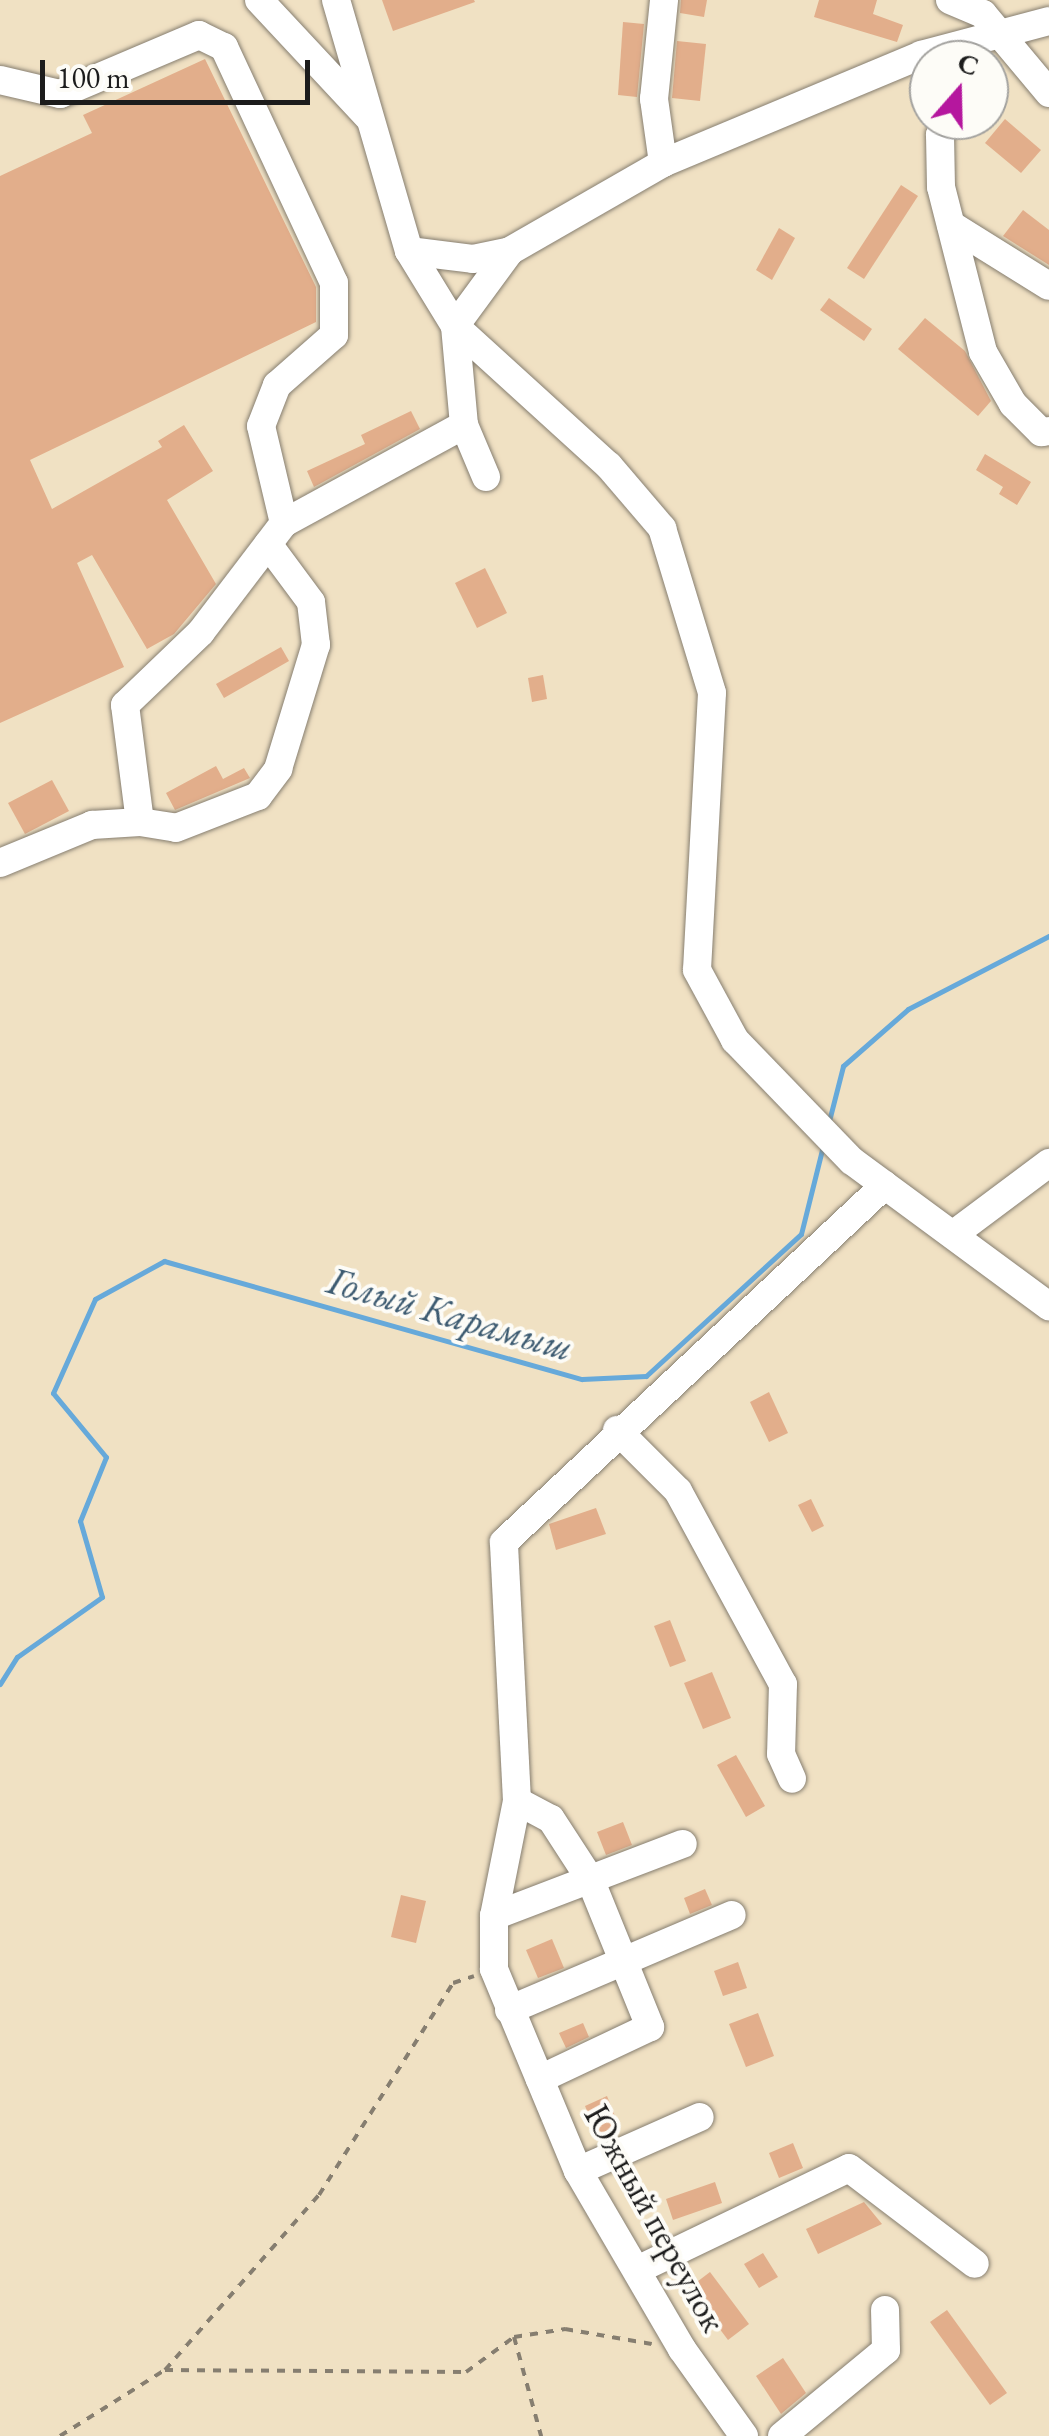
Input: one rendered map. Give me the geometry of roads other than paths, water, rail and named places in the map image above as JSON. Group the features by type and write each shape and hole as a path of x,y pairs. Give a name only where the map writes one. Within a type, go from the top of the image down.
{"street":[{"path":"258,0 374,122"},
{"path":"336,0 409,251 455,326 610,466 662,528 712,693 697,970 735,1040 802,1114 852,1161 1049,1306"},
{"path":"664,0 654,99 664,163"},
{"path":"950,0 983,14 991,40"},
{"path":"1009,41 1049,21"},
{"path":"0,80 60,94 199,35 224,47 334,283 334,335 277,385 261,426 276,533 310,602 316,645 278,768 258,796 176,828 140,822 92,825 0,863"},
{"path":"409,251 473,259 510,251 664,163 909,60"},
{"path":"1009,60 1049,93"},
{"path":"940,140 941,187 983,352 1012,404 1042,432 1049,431"},
{"path":"951,226 1049,286"},
{"path":"486,477 464,425 455,326 510,251"},
{"path":"140,822 124,705 201,632 276,533 464,425"},
{"path":"954,1234 1049,1163"},
{"name":"Южный переулок","path":"744,2436 682,2349 578,2171 494,1969 494,1916 517,1800 504,1542 617,1430 885,1185"},
{"path":"617,1430 678,1491 784,1684 782,1754 792,1779"},
{"path":"517,1800 551,1819 590,1879 650,2026 540,2078"},
{"path":"494,1916 684,1844"},
{"path":"510,2010 621,1959 732,1915"},
{"path":"578,2171 700,2116"},
{"path":"637,2270 849,2168 974,2264"},
{"path":"782,2436 886,2350 885,2310"}],"waterway":[{"name":"Голый Карамыш","path":"829,1121 843,1066 908,1009 1049,936"},
{"name":"Голый Карамыш","path":"0,1684 17,1657 102,1597 80,1521 106,1457 53,1393 95,1299 164,1261 582,1379 646,1376 801,1234 823,1146"}]}
